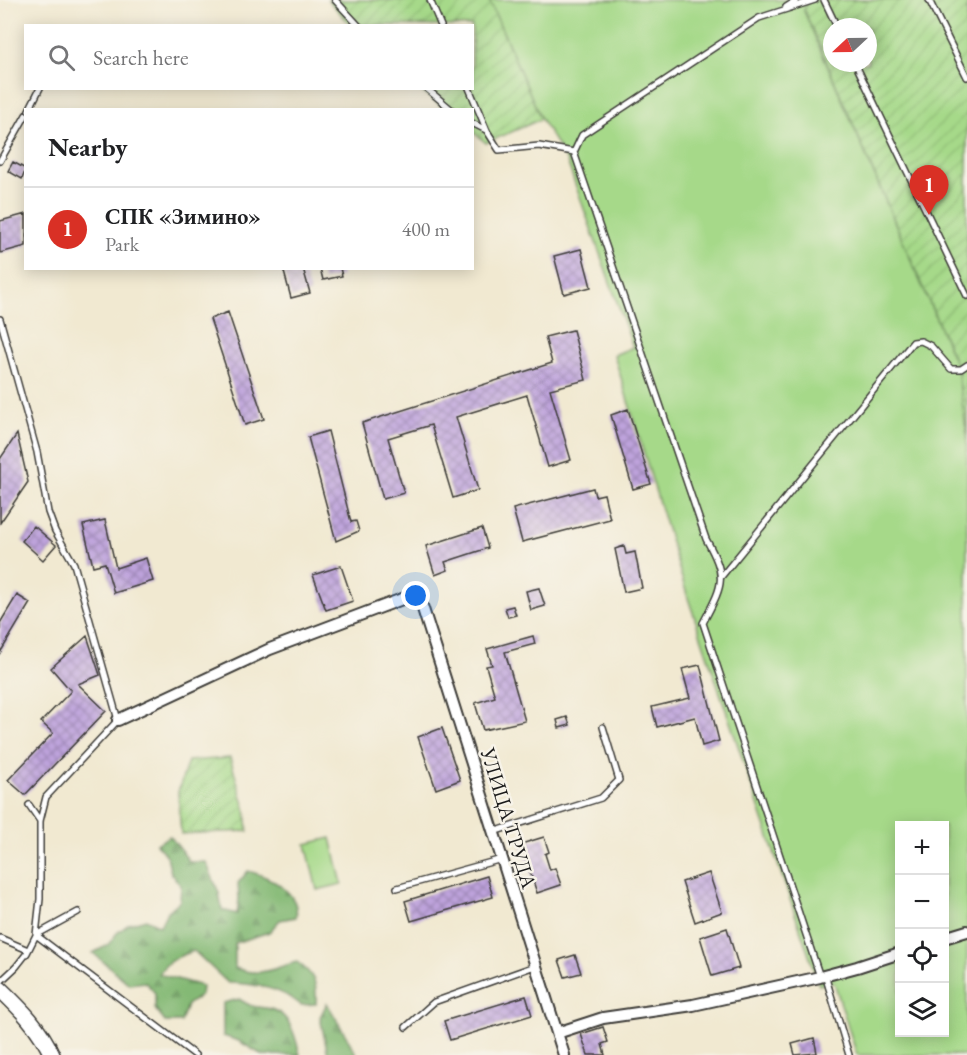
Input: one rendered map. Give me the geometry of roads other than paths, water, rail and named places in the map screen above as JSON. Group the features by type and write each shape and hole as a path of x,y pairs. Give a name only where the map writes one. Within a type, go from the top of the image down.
{"main road":[{"path":"0,989 37,1028 52,1055"}],"street":[{"name":"УЛИЦА ТРУДА","path":"118,720 270,649 418,593 564,1055"},
{"path":"949,937 967,931"},
{"path":"557,1033 603,1018 693,1005 857,968 895,955"}],"lane":[{"path":"335,0 357,24"},
{"path":"430,0 440,24"},
{"path":"783,10 797,0"},
{"path":"815,0 759,18 582,135 574,152 706,539 718,561 721,577 719,592 703,623 849,1055"},
{"path":"824,0 833,18"},
{"path":"929,0 967,77"},
{"path":"859,72 967,296"},
{"path":"30,108 39,90"},
{"path":"428,90 450,108"},
{"path":"470,90 487,131 499,150 539,146 574,152"},
{"path":"0,161 24,119"},
{"path":"474,124 487,131"},
{"path":"0,319 37,452 48,512 55,531 74,564 118,720 46,797 40,821 40,899 36,935 16,967 0,982"},
{"path":"721,577 913,342 921,341 931,346 951,369 960,369 967,365"},
{"path":"493,832 601,798 619,780 603,727"},
{"path":"29,805 40,821"},
{"path":"397,888 502,859"},
{"path":"36,935 78,912"},
{"path":"36,935 195,1055"},
{"path":"0,938 28,950"},
{"path":"406,1027 434,1002 535,966"}],"place":[{"name":"СПК «Зимино»","path":"929,215"}]}
